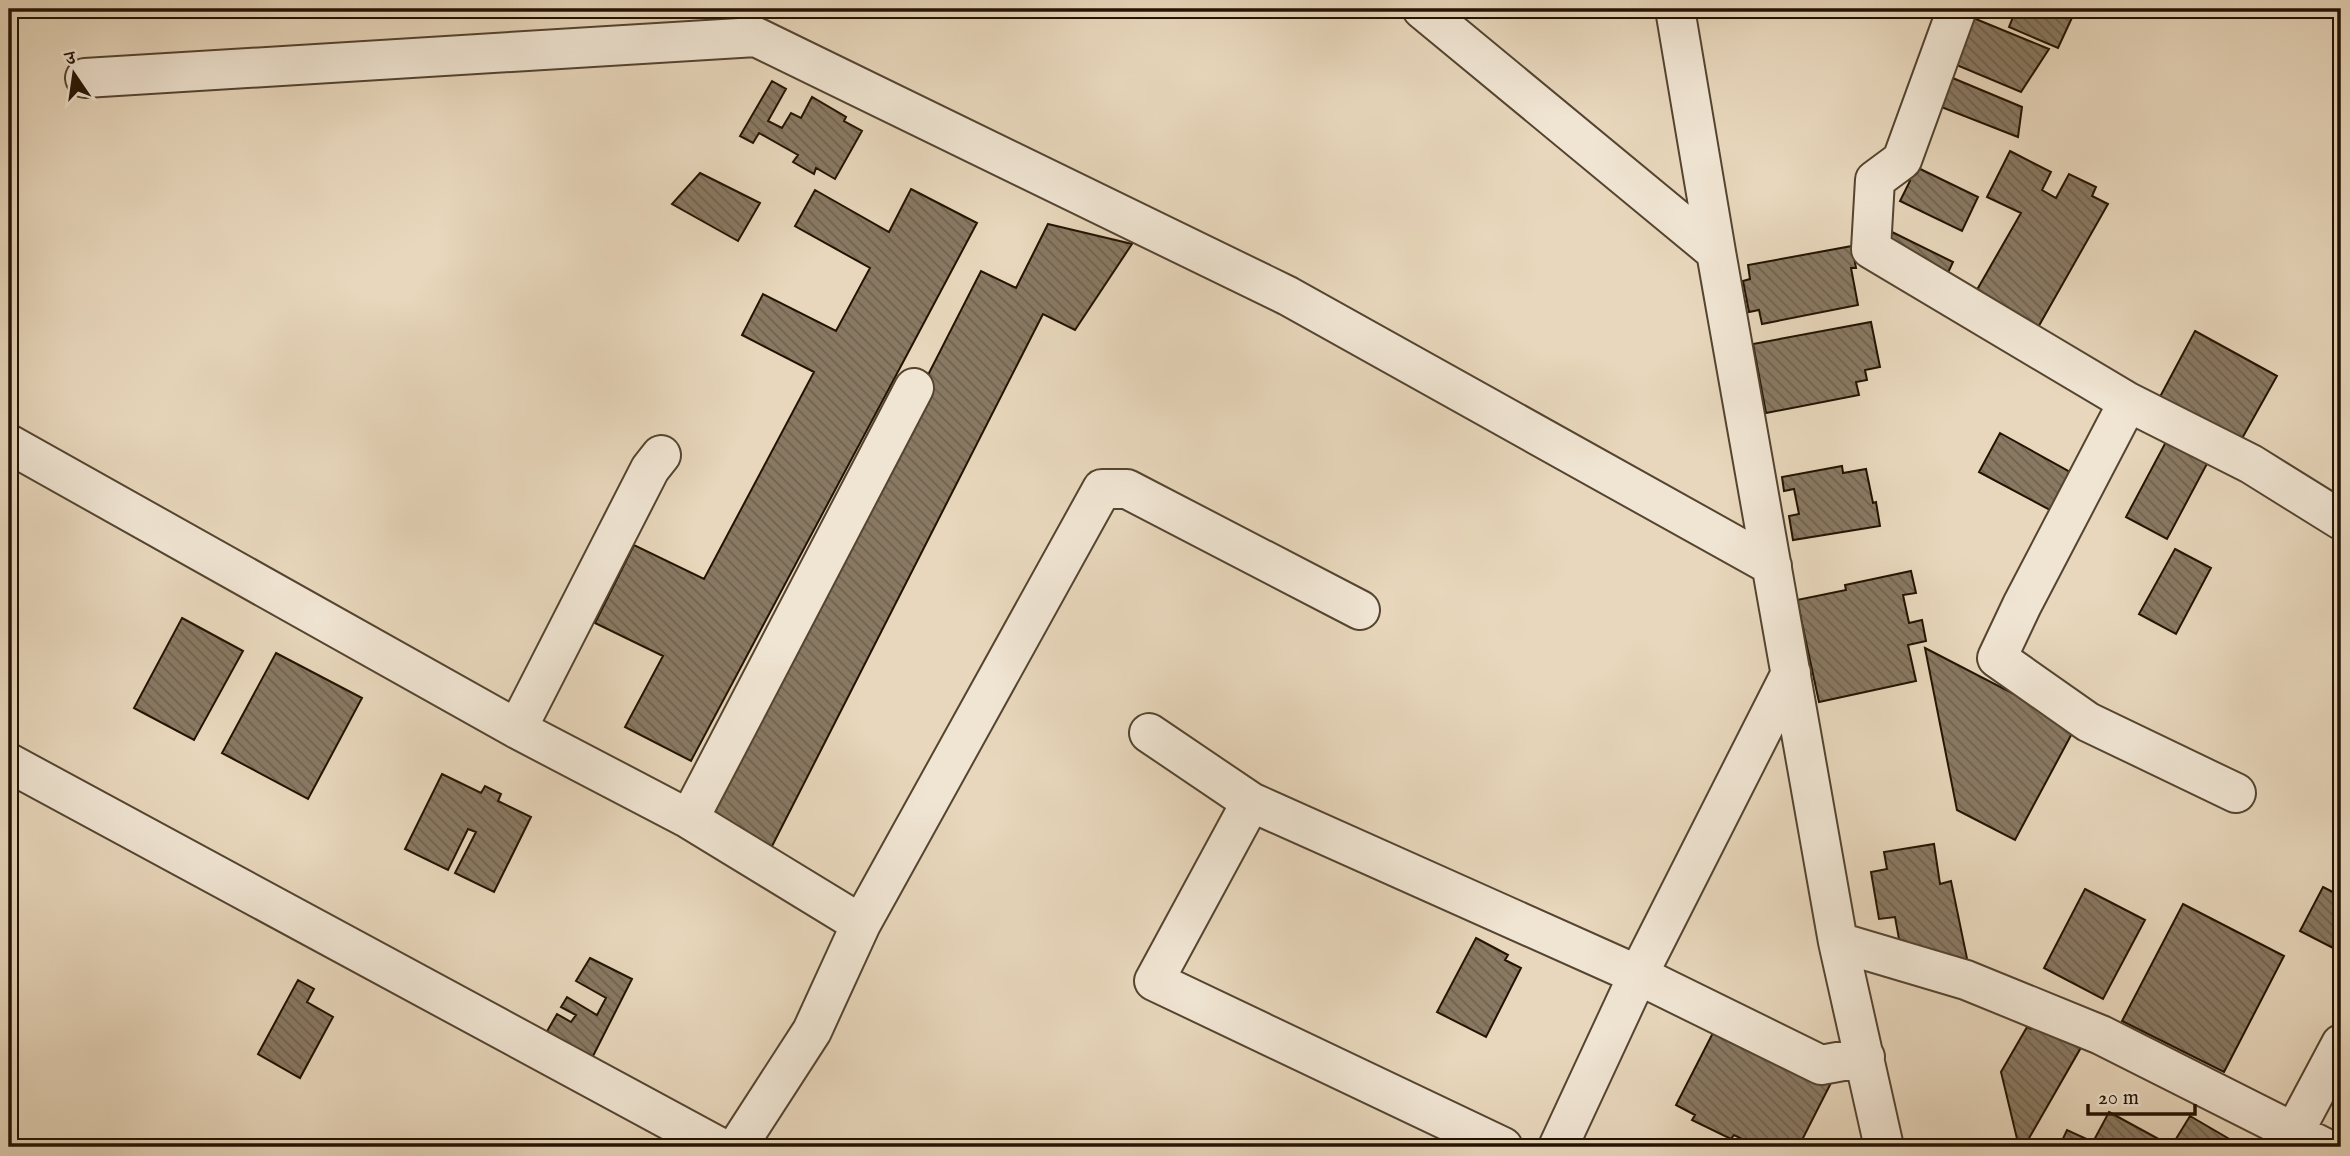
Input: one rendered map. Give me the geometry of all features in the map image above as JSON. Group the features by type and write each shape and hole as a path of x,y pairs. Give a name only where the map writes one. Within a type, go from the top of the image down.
{"street":[{"path":"1422,9 1716,252"},
{"path":"1675,9 1838,942 1884,1147"},
{"path":"1957,9 1902,160 1875,180 1871,249 2128,402 2251,464 2341,520"},
{"path":"85,78 756,37 1288,296 1772,566"},
{"path":"689,819 914,388"},
{"path":"2128,402 2028,593 1997,659 2088,722 2236,793"},
{"path":"9,444 517,729 689,819 861,924"},
{"path":"517,729 650,469 662,455"},
{"path":"737,1147 811,1031 861,924 1102,489 1127,489 1360,610"},
{"path":"1558,1147 1638,975 1791,673"},
{"path":"1149,733 1251,802 1638,975 1821,1065 1865,1058"},
{"path":"9,763 719,1147"},
{"path":"1251,802 1154,981 1503,1147"},
{"path":"1838,942 1966,981 2101,1035 2301,1142 2341,1044"}],"building":[{"path":"1993,9 2076,9 2058,48 2009,27 2013,17"},
{"path":"1966,15 2049,49 2021,92 1947,61"},
{"path":"1943,74 2022,107 2018,137 1936,105"},
{"path":"772,81 786,89 768,121 782,128 791,113 801,118 812,97 846,117 844,121 862,131 835,179 816,168 814,174 793,162 798,155 759,133 753,143 740,136"},
{"path":"2010,151 2051,172 2042,190 2056,198 2069,174 2096,187 2092,196 2108,204 2028,345 1966,309 2021,213 1987,197"},
{"path":"1912,165 1978,197 1962,231 1900,201 1910,181 1905,179"},
{"path":"700,173 760,203 738,241 672,204"},
{"path":"911,189 977,223 691,761 625,727 663,656 595,623 634,545 704,579 814,372 742,335 763,294 836,331 870,268 795,226 815,190 889,232"},
{"path":"1048,224 1132,244 1075,330 1043,314 766,858 699,824 981,271 1016,288"},
{"path":"1892,232 1953,262 1939,292 1877,263"},
{"path":"1852,246 1856,268 1851,268 1858,305 1762,324 1759,310 1749,312 1743,281 1750,279 1748,265"},
{"path":"1871,322 1880,367 1865,370 1867,380 1856,382 1859,395 1766,413 1753,344"},
{"path":"2195,331 2277,376 2235,451 2154,408"},
{"path":"2000,433 2070,472 2050,510 1979,472"},
{"path":"2168,438 2209,460 2167,539 2126,517"},
{"path":"1842,466 1843,473 1866,469 1880,526 1793,540 1789,516 1799,514 1794,489 1784,491 1782,477"},
{"path":"2175,549 2211,568 2176,634 2139,614"},
{"path":"1911,571 1916,593 1903,595 1909,623 1922,620 1926,641 1908,645 1916,681 1819,702 1797,600 1846,590 1845,585"},
{"path":"182,618 243,651 194,740 134,708"},
{"path":"1925,648 2076,726 2015,840 1957,810"},
{"path":"276,653 362,698 308,799 222,753"},
{"path":"442,774 481,793 485,786 501,794 498,801 531,817 494,892 455,873 476,832 468,829 448,870 405,849"},
{"path":"1934,844 1940,884 1951,881 1970,973 1928,950 1899,939 1895,917 1879,919 1871,872 1887,869 1884,852"},
{"path":"2323,887 2341,896 2341,952 2300,931"},
{"path":"2085,889 2145,920 2103,999 2044,968"},
{"path":"2183,904 2284,956 2224,1072 2122,1021"},
{"path":"1476,938 1508,955 1505,960 1521,968 1486,1037 1437,1012"},
{"path":"590,958 632,979 591,1060 542,1040 557,1014 571,1022 576,1015 561,1007 567,997 597,1015 606,998 576,981"},
{"path":"298,980 314,989 307,1002 333,1017 300,1078 258,1054"},
{"path":"2042,1011 2087,1037 2024,1147 2019,1147 2001,1072 2027,1027 2031,1029"},
{"path":"1718,1023 1832,1081 1800,1144 1789,1139 1785,1147 1758,1147 1734,1135 1731,1139 1692,1120 1695,1115 1676,1105"},
{"path":"2109,1112 2164,1142 2161,1147 2059,1147 2067,1130 2093,1142"},
{"path":"2190,1116 2243,1147 2171,1147"}]}
